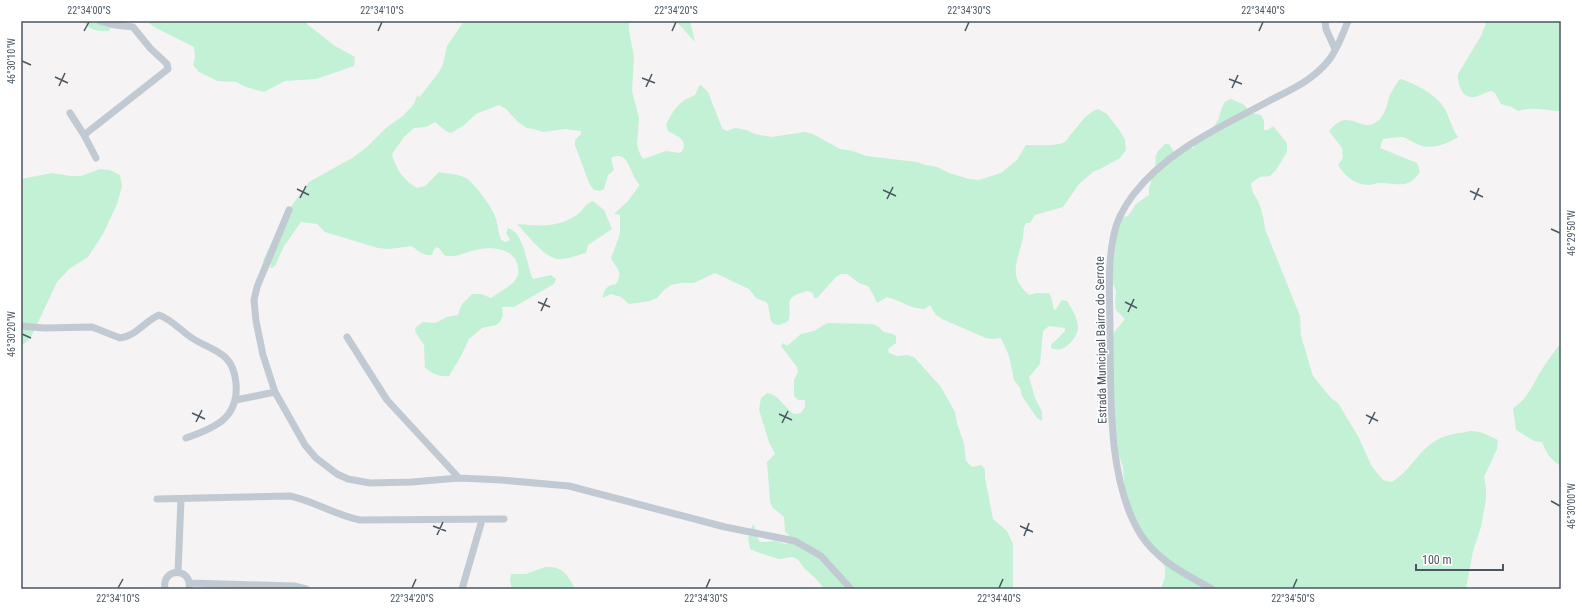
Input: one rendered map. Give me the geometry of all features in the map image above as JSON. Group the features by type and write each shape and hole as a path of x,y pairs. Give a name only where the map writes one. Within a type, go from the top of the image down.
{"street":[{"path":"84,135 168,69 167,64 150,48 133,27 114,25 100,21"},
{"path":"1325,21 1326,28 1335,49"},
{"name":"Estrada Municipal Bairro do Serrote","path":"1212,589 1161,559 1150,548 1140,534 1124,497 1119,477 1111,409 1109,286 1110,257 1114,233 1119,216 1132,195 1152,173 1182,150 1230,122 1303,84 1330,60 1348,21"},
{"path":"70,113 96,158"},
{"path":"289,210 257,287 254,300 259,338 275,392 305,445 316,458 336,474 348,480 370,482 404,482 459,478 569,486 725,527 795,541 821,556 851,589"},
{"path":"21,326 44,328 92,327 120,338 125,338 155,317 162,316 201,344 225,357 231,364 234,373 236,400 231,411 222,421 208,430 186,438"},
{"path":"347,336 387,400 459,478"},
{"path":"236,400 275,392"},
{"path":"157,499 290,496 304,500 337,514 360,520 504,519"},
{"path":"178,572 181,499"},
{"path":"462,589 482,520"},
{"path":"165,589 164,584 166,578 171,574 178,572 184,574 189,586 294,586 306,589"}],"green space":[{"path":"83,21 115,21 109,31 98,31 85,24"},
{"path":"146,21 303,21 335,46 355,57 354,66 316,79 285,81 264,92 246,87 236,82 218,81 199,72 193,65 195,57 194,47 156,28"},
{"path":"464,21 629,21 629,31 634,57 632,91 639,118 637,145 643,159 666,151 680,153 682,151 684,147 683,141 668,131 666,125 677,107 689,97 695,95 699,86 701,85 708,92 722,128 726,131 736,128 771,137 805,132 813,134 840,149 853,151 866,156 917,162 937,167 949,173 969,179 979,180 1001,173 1017,160 1026,145 1063,143 1093,111 1098,109 1107,114 1125,140 1126,150 1120,158 1093,172 1079,184 1063,207 1035,215 1030,223 1026,223 1024,226 1023,238 1016,268 1018,281 1029,295 1036,293 1049,293 1054,310 1062,300 1067,301 1078,324 1078,331 1072,341 1064,348 1060,349 1051,348 1051,345 1065,331 1065,328 1049,326 1043,331 1040,364 1029,377 1035,398 1042,412 1042,421 1037,418 1026,402 1022,396 1020,388 1014,380 1009,356 1001,338 986,338 942,319 936,315 930,305 925,309 920,309 887,297 877,303 868,286 859,283 847,274 841,274 836,277 817,298 814,298 813,293 808,291 791,298 789,304 789,320 779,325 774,324 771,321 766,302 756,298 749,289 715,273 694,283 671,285 657,298 650,301 629,304 621,297 611,294 603,298 605,290 608,286 616,284 619,276 618,270 611,258 620,234 620,215 614,214 628,201 639,184 625,159 617,156 611,158 614,170 608,175 604,189 600,191 594,190 589,183 575,145 575,140 581,134 581,131 565,129 543,132 527,128 518,122 506,109 499,105 476,114 463,126 451,133 435,122 426,127 414,128 404,137 392,154 395,164 401,174 408,182 417,188 425,186 439,172 463,177 470,181 488,203 494,214 501,240 506,242 510,240 506,233 508,228 514,231 518,236 522,243 533,279 551,275 556,279 554,284 514,307 502,307 503,315 500,322 496,325 482,328 469,339 449,376 437,375 425,368 424,345 416,333 415,328 423,322 435,323 447,317 458,315 462,304 472,294 481,294 491,298 511,284 518,276 518,270 517,263 510,254 491,248 478,249 457,255 446,256 437,247 434,249 432,255 421,253 412,246 389,249 378,248 325,232 317,224 301,222 284,246 275,266 270,268 271,265 263,261 282,219 309,182 352,158 367,147 387,127 403,116 414,104 417,96 418,95 419,98 439,72 443,64 447,46"},
{"path":"676,21 690,21 695,42"},
{"path":"1487,21 1561,21 1561,111 1534,109 1518,111 1512,107 1501,104 1495,93 1492,91 1474,97 1466,96 1463,93 1459,86 1458,74 1481,36"},
{"path":"1400,79 1426,91 1443,105 1458,137 1434,147 1419,145 1402,137 1383,139 1380,148 1417,163 1420,172 1411,181 1403,184 1381,183 1363,185 1347,176 1338,165 1343,158 1342,148 1329,131 1341,121 1346,120 1365,125 1374,124 1379,120 1385,111 1390,95"},
{"path":"1231,99 1243,104 1252,113 1261,115 1264,121 1264,130 1268,130 1273,126 1287,143 1287,152 1276,170 1270,176 1260,177 1251,183 1252,191 1261,208 1265,229 1300,316 1301,336 1313,376 1331,398 1338,403 1359,438 1371,465 1377,473 1383,480 1392,482 1409,467 1428,446 1446,436 1474,431 1498,440 1497,449 1484,477 1486,499 1481,527 1473,551 1466,589 1161,589 1165,577 1165,567 1126,514 1123,467 1117,450 1118,443 1112,434 1111,336 1125,319 1116,310 1116,291 1112,281 1118,218 1128,216 1136,204 1149,195 1149,188 1155,169 1156,155 1158,151 1165,144 1169,144 1174,152 1186,148 1194,148 1193,139 1211,130 1218,120 1223,105 1227,100"},
{"path":"100,169 110,170 120,175 122,186 117,204 103,234 88,257 69,269 57,282 32,335 27,342 21,345 21,179 52,173 81,176"},
{"path":"593,201 604,210 612,229 588,245 586,253 565,259 552,257 541,250 517,224 548,225 562,222 577,215"},
{"path":"827,323 872,324 879,327 884,332 893,334 896,336 896,343 888,349 889,353 897,356 907,355 914,357 941,387 955,412 964,444 966,461 972,467 981,465 985,469 985,478 993,519 1007,531 1013,544 1013,589 824,589 795,558 791,557 779,559 750,549 748,538 753,524 760,542 776,541 785,544 789,543 791,538 785,531 784,517 772,507 770,501 767,462 775,454 769,442 759,410 761,398 767,393 771,394 794,414 801,413 805,407 805,400 798,400 794,396 794,380 798,372 797,367 781,346 783,343 787,346 801,334 814,331"},
{"path":"1561,343 1561,466 1549,456 1542,442 1534,441 1516,430 1513,408 1526,396"},
{"path":"545,567 556,568 564,572 570,579 575,589 512,589 510,581 511,574 526,574"}]}
